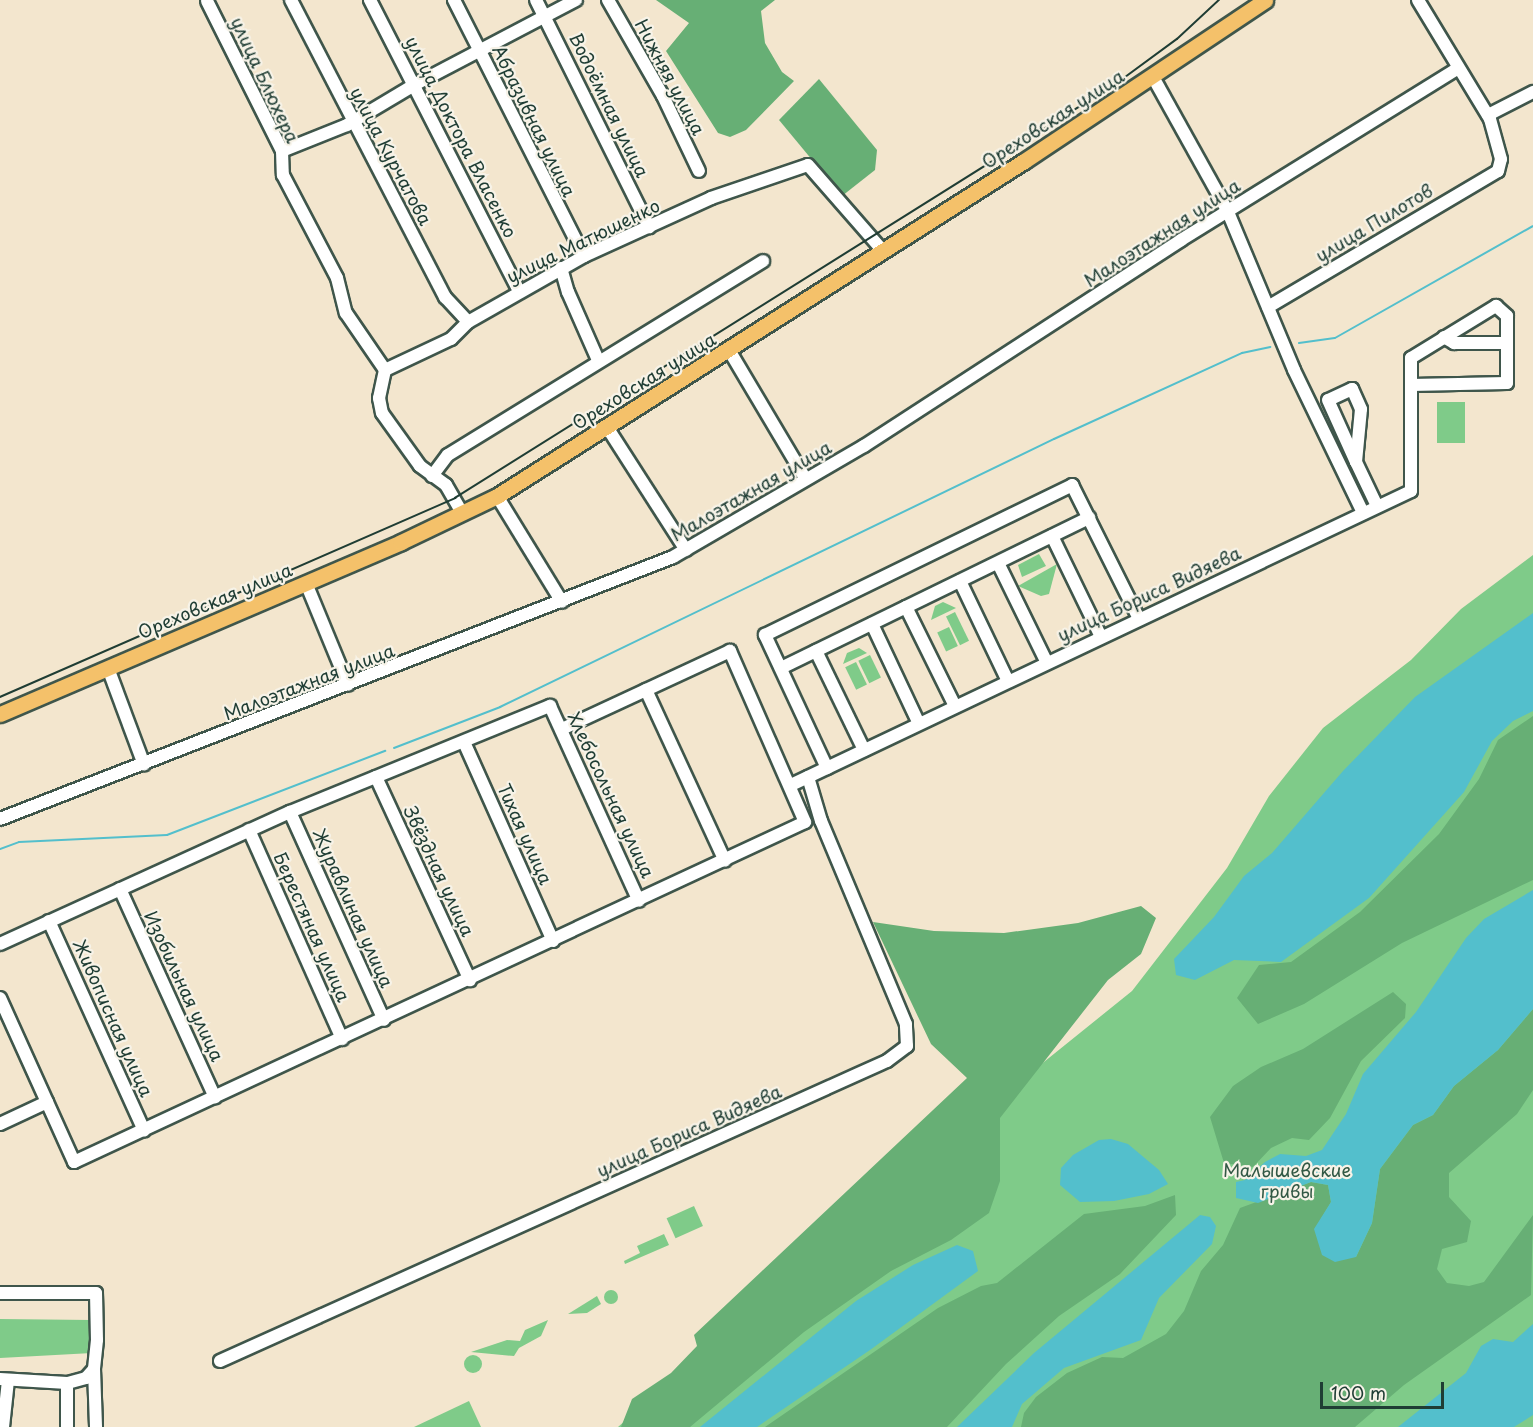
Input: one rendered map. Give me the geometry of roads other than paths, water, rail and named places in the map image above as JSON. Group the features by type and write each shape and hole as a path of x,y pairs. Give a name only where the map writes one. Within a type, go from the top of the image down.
{"main road":[{"name":"Ореховская улица","path":"0,714 306,583 497,496 729,350 1153,77 1264,0"}],"street":[{"name":"улица Курчатова","path":"291,0 444,297 468,322"},
{"name":"улица Доктора Власенко","path":"370,0 519,291"},
{"name":"Абразивная улица","path":"454,0 584,256"},
{"name":"Водоёмная улица","path":"536,0 649,227"},
{"path":"282,151 353,122 414,85 576,0"},
{"name":"Нижняя улица","path":"608,0 663,96 699,171"},
{"name":"улица Блюхера","path":"207,1 282,151 283,175 337,278 346,313 385,370"},
{"path":"1422,2 1457,69 1488,115 1533,92"},
{"name":"Малоэтажная улица","path":"0,819 562,602 686,550 964,383 1228,212 1457,69"},
{"path":"1153,77 1228,212 1268,307 1362,513"},
{"name":"улица Пилотов","path":"1268,307 1498,171 1501,159 1488,115"},
{"name":"улица Матюшенко","path":"385,370 452,339 468,322 584,256 733,190 808,165 883,251"},
{"path":"432,476 448,455 598,360 763,261"},
{"path":"561,268 568,292 598,360"},
{"name":"улица Бориса Видяева","path":"791,785 1411,491 1411,385 1412,358 1496,306 1507,316 1507,383 1411,385"},
{"path":"1444,337 1454,343 1507,343"},
{"path":"729,350 805,478"},
{"path":"385,370 379,398 382,413 420,466 446,485 462,513"},
{"path":"1356,462 1361,409 1352,389 1328,400 1356,462 1377,506"},
{"path":"607,427 686,550"},
{"path":"826,768 765,634 1019,510 1072,485 1139,619"},
{"path":"497,496 562,602"},
{"path":"780,668 1089,518"},
{"path":"1052,536 1101,637"},
{"path":"998,562 1047,663"},
{"path":"960,581 1008,681"},
{"path":"306,583 348,685"},
{"path":"906,607 955,706"},
{"path":"872,624 919,724"},
{"path":"0,998 74,1162 801,826 805,817 730,651 562,729"},
{"path":"816,651 864,750"},
{"path":"108,668 144,765"},
{"path":"646,690 725,861"},
{"name":"Хлебосольная улица","path":"464,742 550,705 639,901"},
{"path":"0,944 290,812 464,742"},
{"name":"Тихая улица","path":"464,742 553,941"},
{"name":"Звёздная улица","path":"376,777 470,980"},
{"name":"улица Бориса Видяева","path":"220,1361 887,1061 907,1046 906,1024 821,821 808,777"},
{"name":"Журавлиная улица","path":"290,812 384,1020"},
{"name":"Берестяная улица","path":"249,830 342,1039"},
{"name":"Изобильная улица","path":"120,890 215,1097"},
{"name":"Живописная улица","path":"50,921 144,1130"},
{"path":"0,1124 47,1102"},
{"path":"0,1293 96,1293 94,1369 96,1427"},
{"path":"3,1427 4,1379 67,1383 86,1378 94,1369"},
{"path":"67,1383 67,1427"}],"water":[{"path":"1533,613 1533,711 1513,721 1492,741 1464,792 1369,898 1281,962 1234,960 1195,980 1176,975 1174,959 1214,917 1244,876 1272,853 1343,771 1415,697"},
{"path":"1533,890 1533,1009 1498,1050 1454,1086 1433,1115 1413,1125 1380,1169 1372,1223 1356,1257 1335,1262 1322,1255 1314,1229 1331,1202 1328,1185 1311,1182 1258,1203 1236,1198 1236,1182 1245,1180 1265,1162 1280,1154 1306,1156 1322,1150 1346,1114 1363,1074 1416,1012 1466,938 1484,919"},
{"path":"1111,1139 1128,1144 1159,1170 1168,1184 1149,1194 1114,1201 1080,1202 1060,1185 1061,1168 1073,1155 1099,1140"},
{"path":"1200,1215 1210,1217 1216,1226 1212,1244 1159,1298 1141,1340 1064,1368 1022,1404 1012,1427 957,1427 1034,1353"},
{"path":"957,1245 973,1251 978,1271 870,1350 757,1427 700,1427 856,1301 913,1265"},
{"path":"1533,1324 1533,1415 1514,1427 1398,1427 1466,1373 1481,1346 1493,1339 1513,1342"}],"waterway":[{"path":"1299,343 1335,338 1533,226"},
{"path":"394,748 500,707 1054,439 1242,353 1270,347"},
{"path":"0,849 19,842 167,835 385,751"}],"tram line":[{"path":"0,697 455,498 1117,83 1177,39 1219,0"}],"park label":[{"name":"Малышевские гривы","path":"1287,1181"}]}
